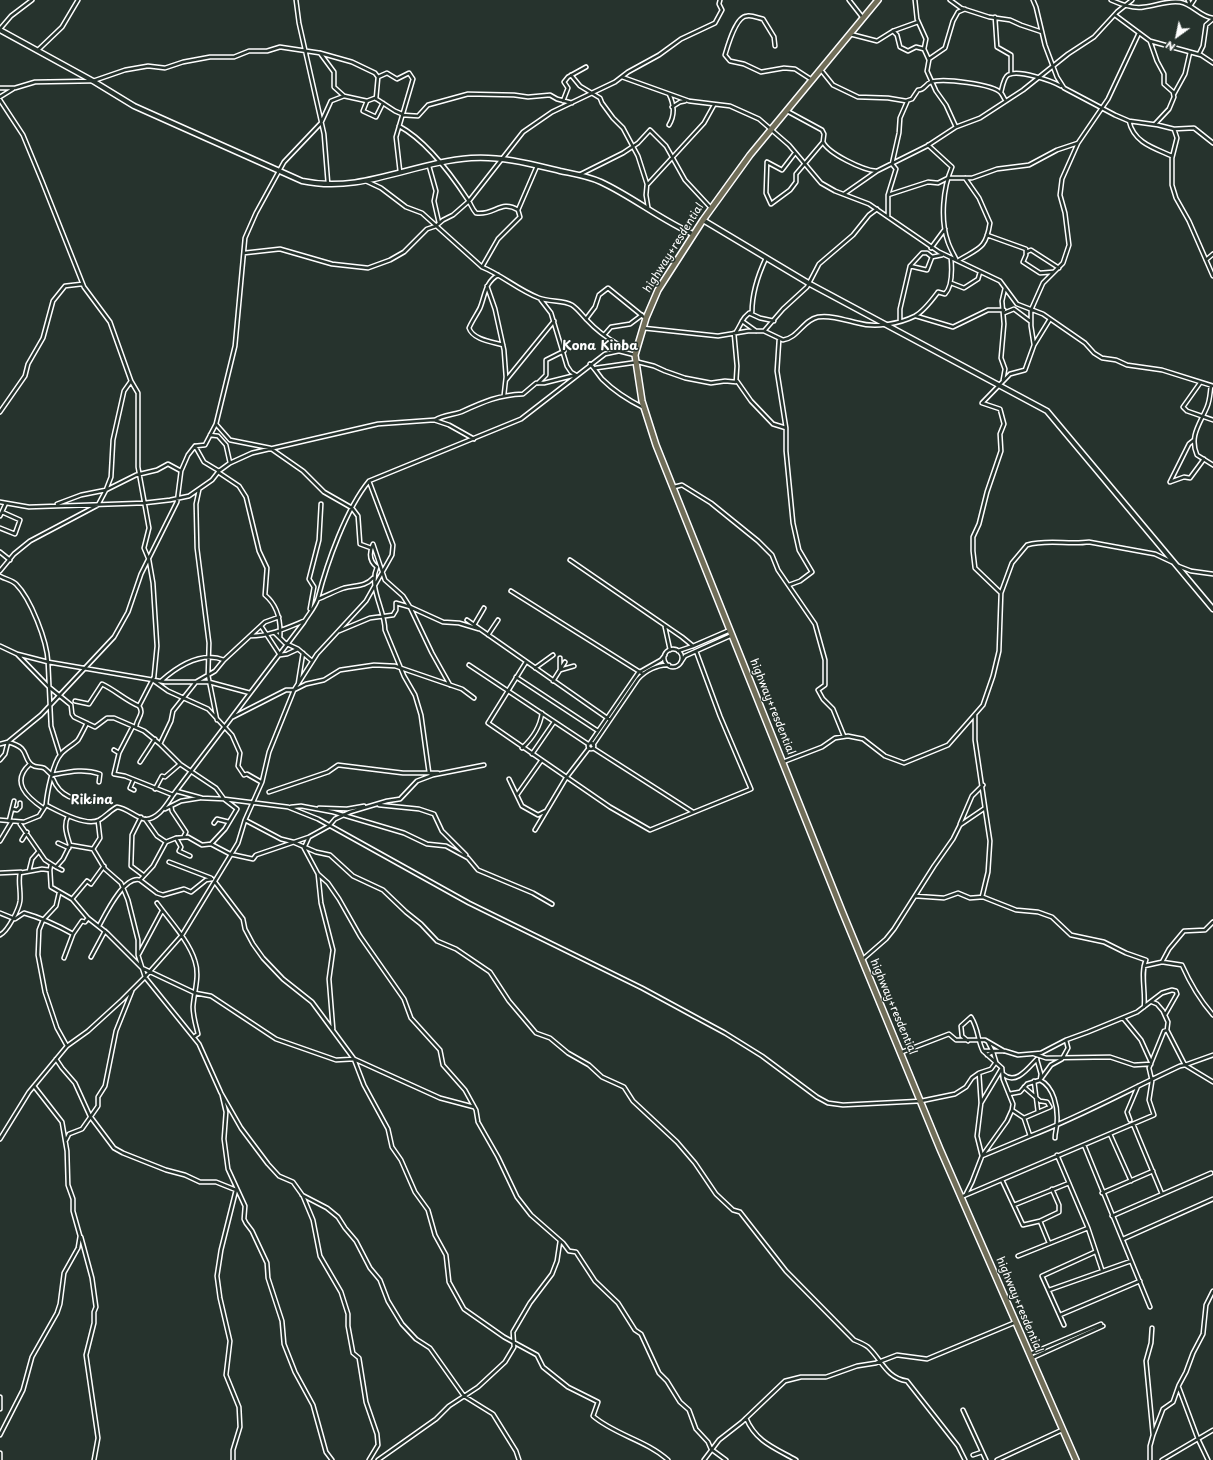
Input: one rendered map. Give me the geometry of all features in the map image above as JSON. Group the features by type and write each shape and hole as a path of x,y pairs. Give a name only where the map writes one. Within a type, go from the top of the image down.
{"highway":[{"name":"highway+resdential","path":"878,0 771,129 693,234 658,290 644,316 643,328 635,355 638,362 639,386 644,408 673,487 863,960 1074,1460"}],"street":[{"path":"32,0 11,16 0,30 93,80 134,106 302,181 328,184 352,184 440,163 470,158 502,159 538,165 601,182 648,207 693,234"},
{"path":"37,51 60,30 78,0"},
{"path":"296,0 299,23 322,123 326,146 328,184"},
{"path":"244,253 280,249 332,264 368,268 390,260 404,252 427,230 453,215 469,201 523,132 548,114 592,92 604,88 659,55 681,39 715,23 722,10 719,4 720,0"},
{"path":"849,0 864,18"},
{"path":"916,0 918,22 926,36 924,49 929,60"},
{"path":"950,0 965,9 988,17 1010,20 1042,32"},
{"path":"1032,0 1036,7 1042,32 1062,86"},
{"path":"1111,0 1126,5 1145,7 1172,1 1186,3 1205,16 1213,19 1206,25 1203,46 1199,54"},
{"path":"844,194 877,171 928,145 956,128 980,118 1006,101 1040,78 1068,54 1094,37 1132,0"},
{"path":"1188,0 1190,6"},
{"path":"1190,6 1194,0"},
{"path":"956,128 927,71 929,60 932,56 945,48 952,21 958,12 965,9"},
{"path":"1115,15 1150,41 1199,54 1213,63"},
{"path":"775,46 774,37 763,19 746,16 742,17 737,24 725,55 730,61 744,64 761,72 784,68 795,69 812,81"},
{"path":"995,17 997,47 1011,55 1011,74"},
{"path":"850,34 877,41 893,31 918,22"},
{"path":"893,31 902,49 908,51 916,47 924,49"},
{"path":"1034,345 1030,321 1031,310 1040,289 1053,272 1063,263 1069,245 1064,209 1060,199 1062,183 1078,143 1084,137 1100,108 1108,99 1139,33"},
{"path":"1150,41 1157,62 1164,74 1164,84 1174,94"},
{"path":"0,97 15,88 36,82 93,80 125,70 148,66 165,68 183,62 210,57 234,57 249,51 267,51 280,47 320,53 352,62 378,77"},
{"path":"1154,124 1169,109 1174,99 1174,94 1185,74 1190,52"},
{"path":"320,53 334,72 333,84 335,89 344,96 367,101 376,99 402,114 418,116 428,105 468,94 514,95 528,98 550,95 572,103"},
{"path":"563,101 568,88 564,83 571,75 586,67"},
{"path":"821,70 833,85 849,93 866,98 888,98 908,101"},
{"path":"378,77 386,72 397,79 407,73 411,75 412,85 396,133 395,145 400,172"},
{"path":"1001,92 1006,77 1011,74 1032,75 1062,86 1100,108 1128,121 1154,124 1174,129 1194,128 1213,143"},
{"path":"571,75 580,86 600,98 610,115 623,128 642,165 647,184 646,195 648,207"},
{"path":"376,99 378,77"},
{"path":"622,77 690,101 730,106 741,109 768,124 771,129 783,138 821,183 844,194 862,200 888,216 931,248 1000,280 1017,304 1050,319 1085,343 1102,358 1116,360 1127,365 1162,370 1212,386 1209,402 1195,432 1194,440 1196,453 1213,465"},
{"path":"892,164 900,133 900,118 908,101 912,99 918,90 923,89 933,82 953,81 974,83 1001,92 1006,101"},
{"path":"0,88 15,88"},
{"path":"668,93 673,106 673,119 669,125"},
{"path":"0,744 8,742 50,705 82,668 106,647 121,625 178,498 181,471 188,455 195,446 205,445 216,424 237,331 245,238 250,225 284,162 322,123 331,101 344,96"},
{"path":"0,100 23,135 82,284 110,322 131,381 138,393 138,475 149,528 144,548 149,560 153,583 157,639 156,659 152,680 139,706"},
{"path":"367,101 363,111 376,117 383,104"},
{"path":"672,108 680,102 690,101"},
{"path":"647,184 673,158 704,123 714,105"},
{"path":"786,111 822,130 824,134 823,142 796,174 796,182 790,190 771,204 766,193 767,162 782,170 795,153"},
{"path":"1128,121 1132,130 1140,141 1172,156"},
{"path":"399,126 414,134 440,163 469,201 474,211 478,214 495,211 504,205 511,205 518,210 520,217 498,239 482,267"},
{"path":"1174,129 1177,138 1172,156 1172,180 1174,192 1213,276"},
{"path":"579,175 609,161 638,143 650,130 666,146 686,180 711,209"},
{"path":"823,142 832,151 850,162 868,170 877,171"},
{"path":"888,195 928,182 938,182 948,178 978,176 997,169 1029,166 1057,150 1078,143"},
{"path":"928,145 951,166 945,192 945,228 948,243 957,260"},
{"path":"888,216 888,195 896,169 892,164"},
{"path":"518,210 538,165"},
{"path":"429,166 436,191 434,201 439,223"},
{"path":"957,260 978,250 983,244 987,235 990,223 979,198 964,178"},
{"path":"366,180 381,188 406,207 422,213 482,267 498,275 515,287 539,298 550,302 568,303 575,307 604,335 619,344 618,351"},
{"path":"764,331 774,321 780,312 810,284 819,264 853,234 869,215 877,209"},
{"path":"703,220 810,284 888,324 1047,411 1213,610"},
{"path":"931,248 945,228"},
{"path":"987,235 1026,249 1026,252"},
{"path":"1026,252 1031,250 1059,268"},
{"path":"1026,252 1023,262 1027,265 1040,273 1053,272"},
{"path":"900,320 900,309 910,266 922,253 929,253 932,257"},
{"path":"1206,260 1213,254"},
{"path":"932,257 945,255"},
{"path":"910,266 927,270 932,257"},
{"path":"766,258 757,277 752,302 752,312 742,320 735,333 737,381 751,401 773,424 786,428"},
{"path":"643,328 718,336 764,331 779,340 789,338 810,320 818,317 844,319 868,325 888,324 916,316 930,303 938,292 945,293 951,282 951,258"},
{"path":"951,282 964,288 978,279 980,272"},
{"path":"498,275 491,280 487,286 480,307 469,328 472,333 484,339 503,345"},
{"path":"0,412 25,376 28,364 43,338 53,301 65,286 82,284"},
{"path":"487,286 495,309 503,345 506,367 504,395"},
{"path":"586,319 595,307 599,295 608,288 644,316 630,324 611,327 604,335"},
{"path":"1003,380 1005,369 1001,358 1004,311 1002,301 1005,288"},
{"path":"539,298 548,308 554,321 564,351 567,366 576,375"},
{"path":"916,316 953,327 988,310 1004,311 1014,309 1030,321"},
{"path":"749,313 760,318 774,321"},
{"path":"1001,593 975,568 973,551 974,537 1001,451 1000,434 1004,424 1000,409 982,403 1012,372 1025,370 1034,345 1050,319"},
{"path":"742,320 756,331"},
{"path":"505,383 512,371 526,358 554,321"},
{"path":"779,340 777,371 786,428 786,451 793,523 799,550 812,572 800,581 789,585"},
{"path":"538,383 546,375 547,360 564,351"},
{"path":"164,809 172,795 288,645 305,620 318,599 323,578 352,508 361,491 369,481 521,420 590,364 605,354 618,351 635,355"},
{"path":"596,368 638,362 654,366 685,378 711,383 737,381"},
{"path":"590,364 596,368 600,377 622,397 644,408"},
{"path":"0,502 29,507 54,505 98,505 109,503 144,503 189,496 212,480 218,472 230,463 252,453 378,424 434,420 444,415 461,412 484,401 504,395 523,394 534,384 576,375"},
{"path":"0,571 20,549 38,537 98,505 111,477 113,440 124,391 131,381"},
{"path":"1200,383 1183,407 1187,411 1203,415 1213,420"},
{"path":"434,420 449,425 474,440"},
{"path":"216,424 230,440 270,448 303,471 324,492 352,508 358,516 360,544 371,548"},
{"path":"210,435 218,436 226,445 230,463"},
{"path":"1194,440 1189,444 1170,482 1184,477 1190,478 1204,459"},
{"path":"195,446 204,462 239,486 246,497 259,550 267,568 265,595 271,601 279,617 281,631 280,637"},
{"path":"54,505 81,495 106,490 138,475 157,470 168,464 181,471"},
{"path":"0,1139 34,1086 67,1046 88,1031 133,989 182,935 238,843 245,820 262,782 269,752 294,690 312,661 366,601 383,573 394,550 369,481"},
{"path":"673,487 682,485 699,497 711,503 758,541 772,555 778,570 815,624 825,660 825,685 818,690 823,699 833,709 844,736"},
{"path":"198,490 196,504 196,541 208,643 208,675 217,720"},
{"path":"0,516 6,503"},
{"path":"309,612 314,587 309,579 319,540 321,504"},
{"path":"0,528 15,534 20,520 2,512"},
{"path":"783,762 814,751 835,738 844,736 860,737 885,756 904,763 945,747 985,701 999,652 1001,593 1014,559 1024,548 1031,544 1079,544 1089,542 1155,554 1191,571 1213,574"},
{"path":"429,773 419,708 415,694 400,668 389,643 378,595 374,588 373,578 377,567 373,564 370,557 372,544 385,580 403,596 410,607 432,653 450,685"},
{"path":"0,552 10,560"},
{"path":"570,560 693,646"},
{"path":"0,576 15,583 27,600 44,639 48,662 51,726 60,754"},
{"path":"318,599 344,588 358,586 369,582 373,578"},
{"path":"511,591 643,674"},
{"path":"338,631 370,618 393,614 396,610 396,603 410,607 443,622 459,623 479,629"},
{"path":"474,625 484,608"},
{"path":"160,744 171,720 173,711 196,682 215,671 224,660 265,622 279,617"},
{"path":"250,636 266,635 281,631 305,620"},
{"path":"467,620 610,720"},
{"path":"488,635 498,620"},
{"path":"261,626 280,655"},
{"path":"665,626 670,650"},
{"path":"274,632 288,645 298,649 312,661"},
{"path":"670,650 678,651 731,633"},
{"path":"535,830 566,778 592,747 643,674 663,664 674,667 686,656 731,633"},
{"path":"0,646 16,654 48,662 152,680 209,682 250,693"},
{"path":"280,655 288,654 298,649"},
{"path":"589,743 639,672 661,660 670,650"},
{"path":"678,651 682,656 681,662"},
{"path":"526,662 488,723 566,778 650,830 751,789 720,716 696,651"},
{"path":"298,684 303,653"},
{"path":"16,654 49,687 60,694 71,705 72,714 95,728 107,718 114,718 135,726 160,744 190,772 216,788 224,799 237,809 229,822 211,844"},
{"path":"535,668 554,655"},
{"path":"665,655 665,662 669,666"},
{"path":"161,681 177,668 208,657 224,660"},
{"path":"560,658 560,670"},
{"path":"553,681 565,662"},
{"path":"232,718 286,690 294,690 306,684 324,680 340,670 374,665 400,668 462,689 474,698"},
{"path":"469,665 554,722 589,743 592,747 694,812"},
{"path":"560,670 574,666"},
{"path":"516,677 598,730"},
{"path":"152,680 168,691 208,709 232,735 240,754 238,766 244,775 247,774 262,782"},
{"path":"75,701 89,704 102,684 112,689 119,696 139,706 141,709 141,715 119,753 114,774 125,776 133,781 172,795"},
{"path":"118,702 119,696"},
{"path":"522,748 535,734 540,724 542,713"},
{"path":"975,714 975,740 990,841 988,872 982,897"},
{"path":"532,754 554,722"},
{"path":"0,820 20,823 36,818 46,805 47,790 60,754 77,741 87,723"},
{"path":"140,762 154,739"},
{"path":"0,760 5,754 8,742"},
{"path":"8,742 24,750 30,764 34,767 45,769 52,776 55,785 74,800 93,802"},
{"path":"589,743 592,747"},
{"path":"114,750 119,753"},
{"path":"517,795 541,760"},
{"path":"30,764 22,773 21,784 29,797 43,808"},
{"path":"155,789 159,778 162,776 165,777 180,764"},
{"path":"269,792 328,772 338,765 403,772 429,773 484,765"},
{"path":"52,776 74,771 93,772 100,774 99,782"},
{"path":"140,880 143,875 153,866 166,842 176,838 184,836 202,844 211,844 230,854 253,859 256,855 309,837 329,826 335,819 371,806 400,799 417,782 442,772"},
{"path":"429,773 434,775"},
{"path":"509,779 522,806 538,815 546,810"},
{"path":"133,781 130,788 134,790"},
{"path":"863,960 886,939 953,839 972,796 982,785"},
{"path":"176,791 202,798"},
{"path":"145,819 151,818 181,800 202,798 254,802 288,807 301,806 345,815 404,833 427,844 446,846 468,858"},
{"path":"0,841 11,821 14,801"},
{"path":"8,806 17,810 20,807 20,803"},
{"path":"313,808 347,809 383,804 419,809 434,814 442,831 478,870 533,892 552,904"},
{"path":"46,805 68,816 98,821 117,807 145,819 157,836 166,842"},
{"path":"172,806 172,811 186,832 184,836"},
{"path":"288,807 329,826 469,903 642,988 725,1033 762,1056 817,1097 828,1102 843,1105 922,1102 955,1094 966,1087 972,1078 991,1068 996,1062"},
{"path":"960,825 985,808"},
{"path":"56,867 63,859 69,847 65,822 68,816"},
{"path":"141,817 132,835 131,866 143,875"},
{"path":"214,823 217,819 229,822"},
{"path":"245,820 281,839 293,842 304,848 330,855 353,876 383,890 437,940 456,950 490,972 509,1001 536,1033 550,1038 568,1053 589,1064 602,1077 624,1087 633,1101 677,1142 695,1163 716,1194 733,1210 740,1212 786,1271 854,1340 867,1346 889,1373 899,1380 907,1381 958,1446 965,1460"},
{"path":"93,849 100,838 98,821"},
{"path":"20,823 45,860 62,870"},
{"path":"22,840 27,832"},
{"path":"304,848 309,837"},
{"path":"176,838 182,847 179,851 190,856"},
{"path":"58,843 69,847 93,849"},
{"path":"304,848 318,874 328,883 360,936 404,999 412,1018 440,1050 443,1065 465,1090 474,1107 478,1122 498,1157 517,1197 531,1215 569,1251 576,1252 595,1281 618,1303 635,1330 641,1334 659,1374 667,1381 681,1404 689,1410 693,1424 711,1449 726,1460"},
{"path":"93,849 112,876 121,883 128,900 138,940 138,955 145,977 195,1036 221,1093 241,1128 268,1164 279,1176 292,1182 302,1195 313,1220 320,1256 341,1292 348,1314 348,1326 354,1355 359,1358 366,1402 377,1434 378,1445 369,1460"},
{"path":"29,871 32,859 39,851"},
{"path":"169,862 212,879"},
{"path":"51,864 51,887 59,893 72,899 88,918 105,931 142,968 195,993 211,996 276,1039 336,1060 354,1059 440,1098 474,1107"},
{"path":"72,899 87,882 91,884 105,866"},
{"path":"0,873 50,870"},
{"path":"0,935 6,931 20,902 19,880 22,872"},
{"path":"318,874 321,903 333,950 329,978 333,1029"},
{"path":"99,926 110,904 123,888 134,880 140,880 163,896 184,888 191,892 206,880 217,878"},
{"path":"215,882 243,919 245,929 263,958 283,979 312,1002 354,1059 364,1085 388,1129 392,1147 401,1160 415,1192 428,1210 435,1235 446,1256 449,1282 457,1299 467,1313 475,1316 537,1355 543,1367 568,1387 598,1402 593,1416 602,1424 635,1439 668,1460"},
{"path":"59,893 56,906 42,920 38,934 38,961 50,1009 57,1028 67,1046"},
{"path":"914,896 944,898 958,893 970,898 982,897 1016,910 1038,912 1052,917 1071,936 1104,942 1126,953 1146,960 1143,966 1146,995 1144,1008"},
{"path":"156,903 174,928 182,935 195,961 197,972 193,1009 198,1034 195,1036"},
{"path":"138,955 162,911"},
{"path":"0,913 12,918 19,917 24,914 54,923 73,934"},
{"path":"64,958 73,934 80,923 88,918"},
{"path":"1162,962 1169,949 1184,931 1205,930 1213,922"},
{"path":"91,957 105,931"},
{"path":"1143,966 1162,962 1182,965 1196,992 1213,1015"},
{"path":"66,1141 69,1134 82,1129 98,1106 98,1097 105,1086 116,1031 133,989"},
{"path":"902,1052 949,1034 956,1040 978,1040 988,1042 1005,1051 1018,1054 1042,1053 1066,1040 1144,1008 1162,993 1172,990 1176,991 1174,1000 1165,1015"},
{"path":"1152,1002 1157,1004 1165,1015 1168,1022 1167,1030 1185,1065 1213,1082"},
{"path":"963,1196 972,1182 982,1156 1007,1121 1013,1104 1002,1068 983,1051 978,1040 978,1030 971,1017 961,1026 962,1036 968,1041"},
{"path":"1123,1017 1141,1040 1151,1063"},
{"path":"963,1196 1154,1114 1149,1100 1152,1079 1149,1068 1164,1031 1167,1030"},
{"path":"1040,1080 1051,1066 1062,1059 1068,1048 1066,1040"},
{"path":"988,1042 996,1062"},
{"path":"983,1051 1005,1051"},
{"path":"987,1055 992,1052"},
{"path":"1030,1054 1038,1059 1110,1057 1134,1065 1151,1063"},
{"path":"982,1156 1057,1125 1180,1066 1213,1055"},
{"path":"56,1059 75,1083 90,1116 114,1148 123,1153 166,1170 185,1175 200,1182 216,1182 236,1190"},
{"path":"1003,1074 1010,1078 1016,1077 1026,1072 1038,1059"},
{"path":"1038,1059 1041,1074 1040,1080"},
{"path":"981,1103 1002,1068"},
{"path":"979,1073 981,1103 977,1136 982,1156"},
{"path":"1009,1094 1020,1092 1024,1087 1034,1081 1040,1080 1046,1083 1056,1106 1057,1125 1055,1138"},
{"path":"1034,1081 1038,1112"},
{"path":"34,1086 62,1122 66,1141 67,1179 73,1199 73,1211 92,1278 96,1301 94,1323 86,1355 98,1438 94,1460"},
{"path":"1130,1120 1127,1112 1138,1086"},
{"path":"1024,1087 1040,1101 1047,1102 1050,1107 1024,1118"},
{"path":"221,1093 226,1112 224,1131 227,1162 236,1190 245,1206 244,1219 267,1263 268,1278 282,1321 284,1344 295,1372 313,1405 326,1452 332,1460"},
{"path":"1012,1110 1024,1118 1030,1136"},
{"path":"1133,1124 1162,1194"},
{"path":"1110,1134 1131,1181"},
{"path":"1084,1145 1102,1194 1150,1307"},
{"path":"1057,1155 1088,1228 1102,1270"},
{"path":"1102,1194 1153,1171"},
{"path":"1112,1216 1211,1173"},
{"path":"1002,1180 1023,1225 1040,1221 1059,1212 1059,1205 1052,1189"},
{"path":"1014,1205 1069,1182"},
{"path":"233,1460 233,1450 240,1427 239,1407 226,1375 230,1341 220,1298 217,1276 221,1250 236,1190"},
{"path":"302,1195 326,1208 338,1217 356,1241 370,1268 380,1280 388,1301 402,1324 416,1339 430,1348 464,1396 494,1414 516,1451 519,1460"},
{"path":"1122,1239 1213,1199"},
{"path":"1040,1221 1049,1243"},
{"path":"1018,1256 1088,1228"},
{"path":"0,1435 22,1394 32,1357 57,1313 60,1304 64,1273 78,1248 80,1236"},
{"path":"378,1460 436,1419 446,1408 478,1387 501,1367 513,1349 514,1332 530,1303 552,1274 557,1261 560,1241"},
{"path":"1064,1325 1042,1276 1095,1252"},
{"path":"1049,1290 1131,1261"},
{"path":"1060,1315 1140,1281"},
{"path":"1150,1460 1150,1446 1153,1435 1163,1409 1173,1402 1202,1334 1206,1305 1213,1291"},
{"path":"704,1460 711,1449 785,1381 801,1377 826,1377 858,1366 879,1362 897,1354 927,1359 1016,1322"},
{"path":"1030,1356 1102,1325"},
{"path":"1152,1328 1151,1343 1146,1362 1153,1435"},
{"path":"1179,1387 1198,1439 1208,1460"},
{"path":"0,1398 0,1409"},
{"path":"963,1410 986,1460"},
{"path":"746,1418 750,1428 758,1437 796,1460"},
{"path":"997,1460 1062,1430"},
{"path":"1162,1460 1213,1430"},
{"path":"973,1454 983,1452"},
{"path":"0,1453 0,1460"}],"district":[{"name":"Kona Kinba","path":"600,346"},
{"name":"Rikina","path":"92,800"}]}
